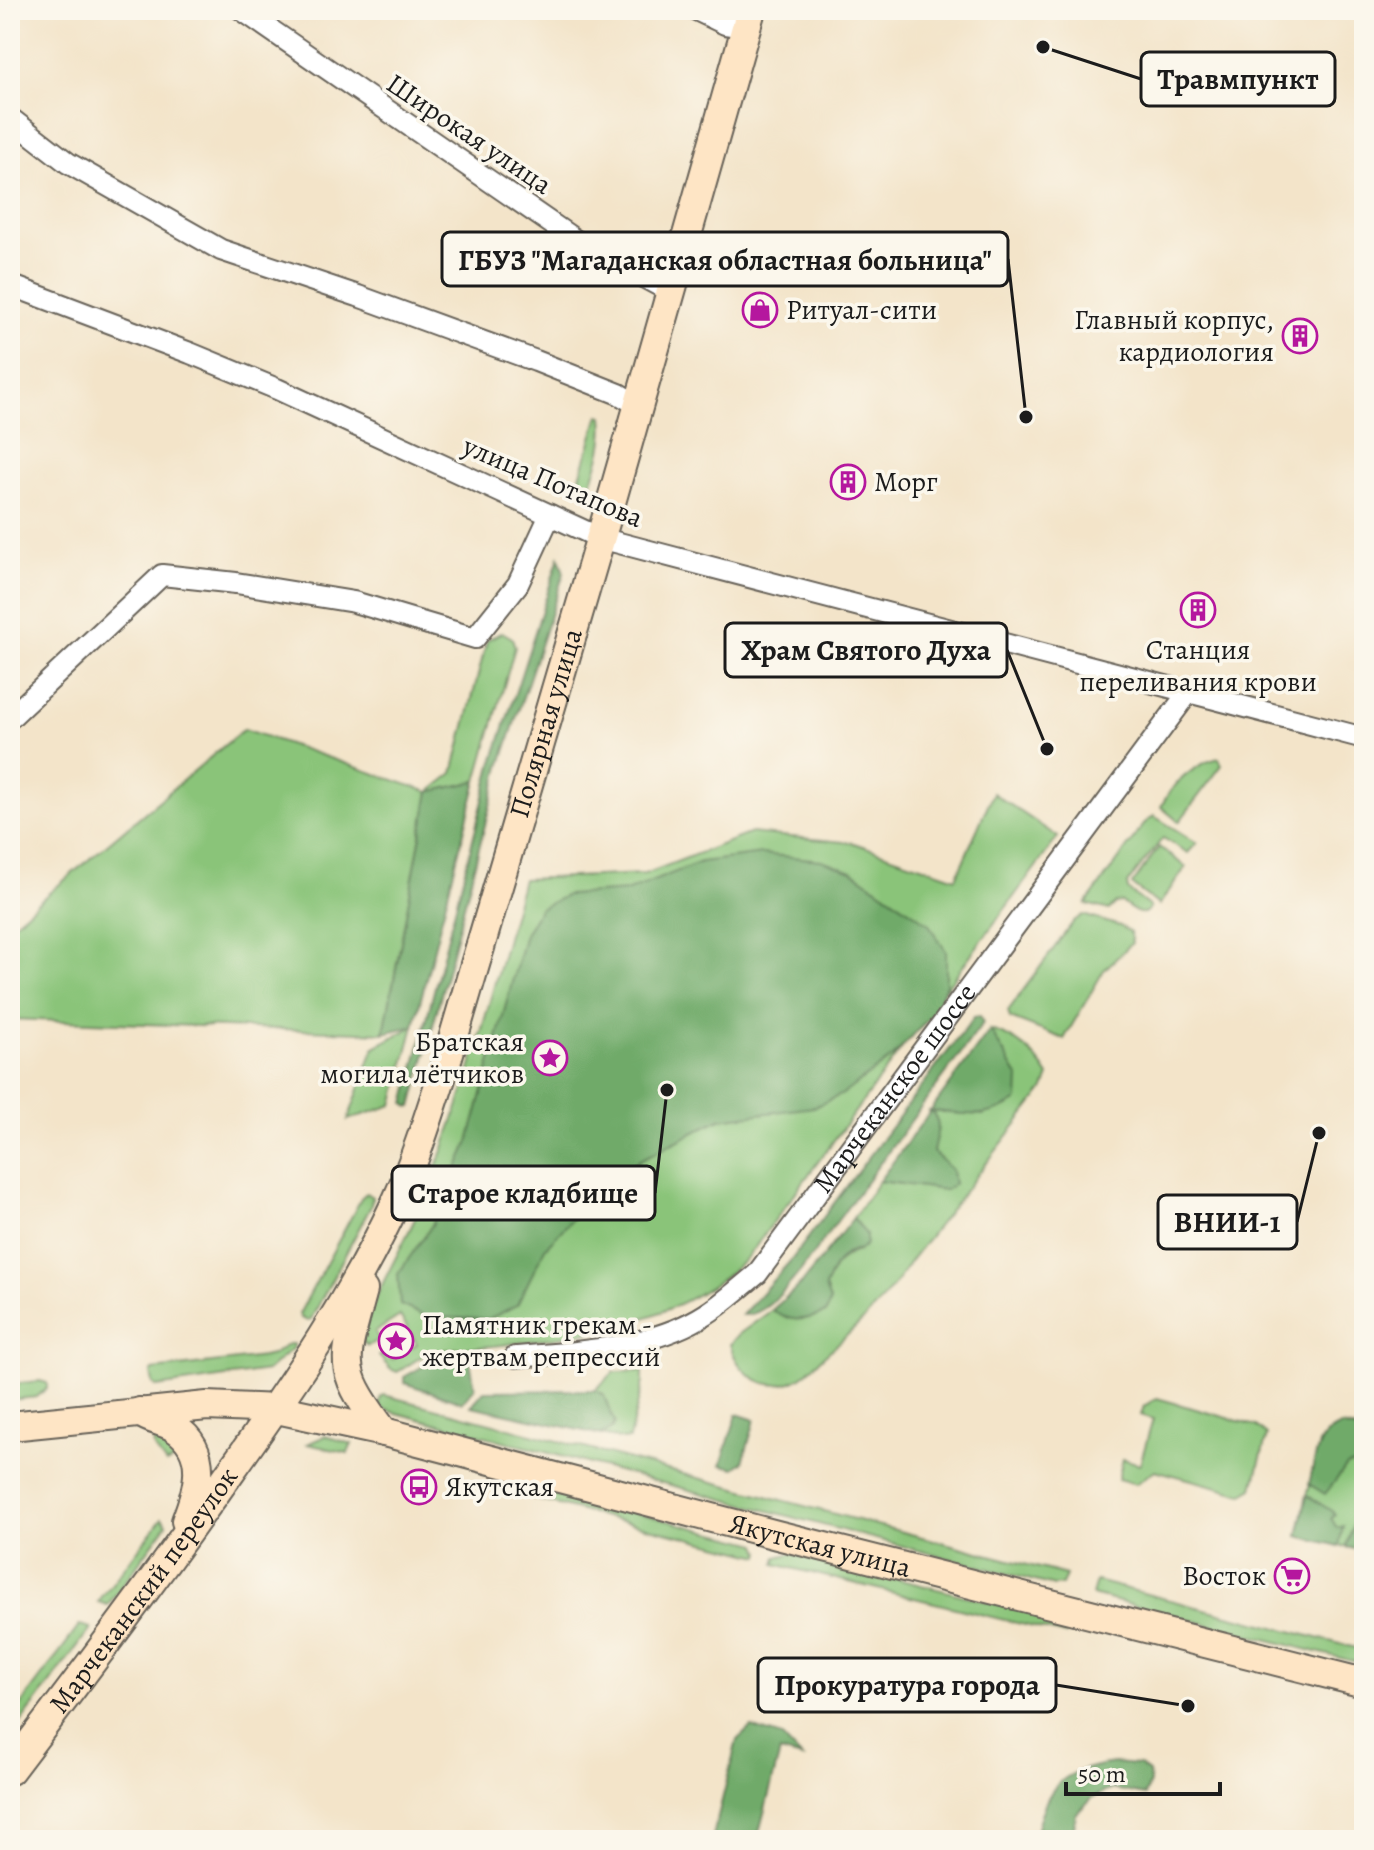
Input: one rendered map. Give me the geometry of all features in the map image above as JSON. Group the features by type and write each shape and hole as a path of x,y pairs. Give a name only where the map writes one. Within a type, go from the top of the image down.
{"main road":[{"name":"Полярная улица","path":"277,1409 332,1323 397,1200 433,1102 639,406 748,19"},
{"path":"377,1239 348,1346 346,1368 354,1387 384,1432"},
{"path":"10,1426 207,1406 277,1409"},
{"name":"Якутская улица","path":"277,1409 384,1432 1364,1683"},
{"name":"Марчеканский переулок","path":"10,1770 170,1559 277,1409"},
{"path":"140,1411 149,1419 176,1428 188,1440 198,1461 198,1487 170,1559"}],"street":[{"name":"Широкая улица","path":"242,10 578,242 671,292"},
{"path":"696,10 725,24 748,19"},
{"path":"10,118 68,163 221,250 536,361 619,394 639,406"},
{"name":"улица Потапова","path":"10,285 277,389 600,538 1364,738"},
{"path":"10,718 162,575 354,602 475,638 518,584 550,515"},
{"name":"Марчеканское шоссе","path":"515,1357 582,1352 640,1340 690,1323 721,1304 757,1274 1188,693"}],"green space":[{"path":"599,415 603,416 603,443 590,486 579,480"},
{"path":"559,557 564,573 500,767 412,1107 407,1106 405,1103 492,765"},
{"path":"502,632 512,638 515,647 477,781 429,792 453,773 487,640"},
{"path":"244,729 429,792 384,1033 10,1019 10,926"},
{"path":"1219,758 1222,765 1179,822 1161,807 1185,776"},
{"path":"477,781 414,1026 384,1033 429,792"},
{"path":"993,793 1058,837 747,1258 692,1298 632,1322 601,1330 436,1351 397,1372 390,1369 379,1356 386,1353 392,1360 417,1344 400,1316 375,1332 379,1339 368,1346 359,1340 439,1162 478,1042 523,879 645,874 751,833 854,843 956,878"},
{"path":"1154,816 1197,843 1188,853 1163,838 1127,884 1128,890 1150,907 1147,911 1136,912 1121,902 1109,910 1086,904 1146,822"},
{"path":"1159,847 1186,867 1159,905 1132,885"},
{"path":"762,854 822,860 852,871 928,923 946,951 946,984 935,1012 893,1057 843,1094 814,1107 720,1119 638,1161 587,1203 545,1248 517,1305 489,1319 427,1317 400,1305 398,1274 432,1225 469,1142 525,934 540,908 567,895 628,891 701,862"},
{"path":"1083,915 1120,926 1130,932 1132,943 1104,970 1064,1039 1010,1018 1008,1011 1074,921"},
{"path":"980,1016 983,1023 802,1269 768,1306 742,1315 792,1259 974,1017"},
{"path":"414,1026 393,1105 348,1120 374,1047"},
{"path":"990,1030 1017,1042 1038,1060 1049,1076 1044,1089 891,1289 860,1323 796,1380 770,1384 752,1377 738,1363 730,1344 772,1310 798,1319 826,1313 830,1301 825,1287 842,1259 859,1251 860,1226 853,1218 879,1181 945,1190 952,1170 933,1152 929,1111 984,1115 1019,1078"},
{"path":"990,1030 1019,1078 1018,1100 986,1114 931,1111 938,1126 933,1152 952,1170 954,1184 945,1190 879,1181"},
{"path":"366,1193 372,1197 371,1206 311,1319 301,1318 299,1314"},
{"path":"853,1218 866,1234 866,1244 844,1255 834,1268 825,1287 830,1301 826,1313 798,1319 772,1310 802,1283"},
{"path":"293,1344 293,1348 267,1371 157,1387 153,1384 153,1370 263,1357"},
{"path":"470,1361 475,1388 462,1402 404,1383 404,1377 425,1365"},
{"path":"643,1371 629,1439 602,1435 613,1428 603,1394 595,1390 614,1372"},
{"path":"47,1383 47,1388 37,1397 10,1400 10,1384"},
{"path":"595,1390 603,1394 615,1422 613,1428 602,1435 471,1406 484,1391"},
{"path":"384,1395 1066,1575 1062,1585 1054,1586 382,1409 379,1405"},
{"path":"1157,1398 1256,1426 1267,1435 1253,1488 1243,1494 1155,1470 1136,1484 1118,1479 1123,1459 1140,1464 1153,1419 1141,1415 1144,1406"},
{"path":"737,1414 755,1420 743,1462 735,1468 721,1465"},
{"path":"1341,1426 1364,1431 1364,1551 1298,1536 1319,1443 1328,1432"},
{"path":"1341,1426 1364,1431 1364,1461 1347,1466 1325,1494 1309,1484 1313,1466 1321,1442 1332,1430"},
{"path":"153,1436 168,1444 177,1458 166,1464 154,1448"},
{"path":"325,1436 352,1444 348,1453 307,1444"},
{"path":"529,1485 758,1544 760,1556 519,1495 522,1488"},
{"path":"1307,1495 1335,1514 1331,1518 1337,1528 1343,1526 1339,1546 1298,1536"},
{"path":"1357,1514 1364,1514 1364,1551 1346,1547"},
{"path":"162,1518 167,1524 108,1605 98,1602"},
{"path":"793,1553 1057,1619 1065,1625 1066,1635 775,1564 777,1557"},
{"path":"1096,1581 1364,1650 1364,1664 1092,1595"},
{"path":"80,1625 91,1628 10,1737 10,1719"},
{"path":"751,1727 782,1737 802,1758 780,1752 757,1840 712,1840 737,1740"},
{"path":"1113,1763 1139,1765 1149,1772 1150,1783 1145,1795 1113,1789 1093,1797 1076,1814 1072,1840 1034,1840 1044,1806 1058,1784 1079,1771"}],"place":[{"name":"Травмпункт","path":"1043,47"},
{"name":"Ритуал-сити","path":"760,310"},
{"name":"Главный корпус, кардиология","path":"1300,336"},
{"name":"ГБУЗ \"Магаданская областная больница\"","path":"1026,417"},
{"name":"Морг","path":"848,482"},
{"name":"Станция переливания крови","path":"1198,610"},
{"name":"Храм Святого Духа","path":"1047,749"},
{"name":"Братская могила лётчиков","path":"550,1058"},
{"name":"Старое кладбище","path":"667,1090"},
{"name":"ВНИИ-1","path":"1319,1133"},
{"name":"Памятник грекам - жертвам репрессий","path":"396,1341"},
{"name":"Якутская","path":"419,1487"},
{"name":"Восток","path":"1292,1576"},
{"name":"Прокуратура города","path":"1188,1706"}]}
